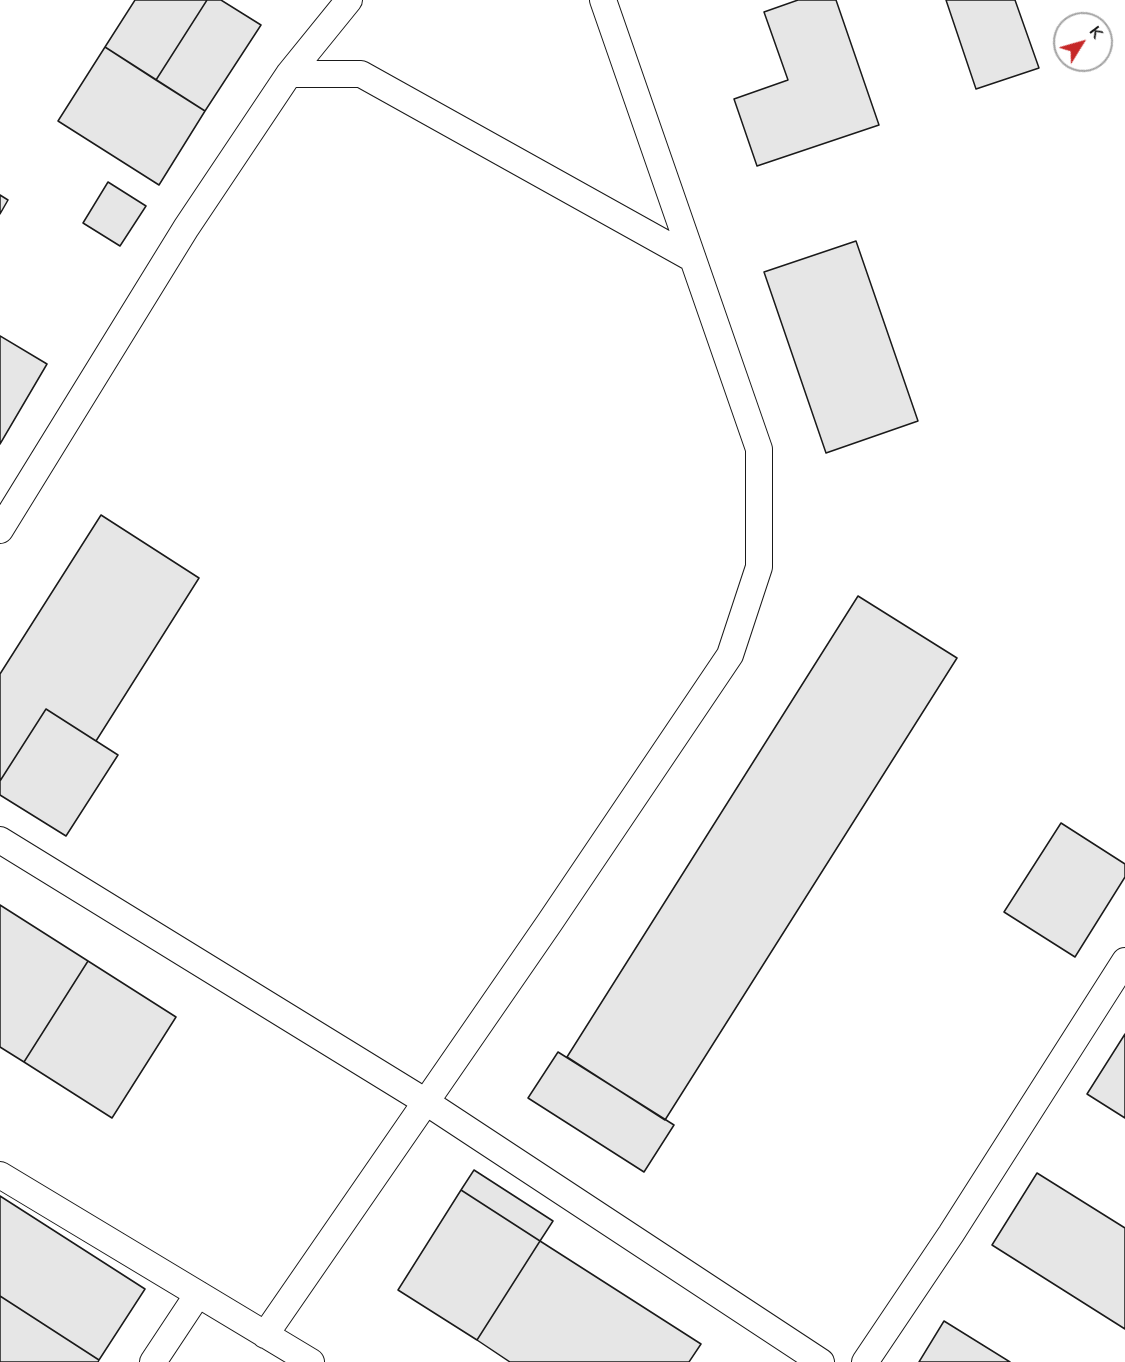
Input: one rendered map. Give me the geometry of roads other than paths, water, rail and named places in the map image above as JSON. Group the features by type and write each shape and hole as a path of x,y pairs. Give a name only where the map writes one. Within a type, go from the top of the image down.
{"street":[{"path":"0,530 186,228 289,74 350,0"},
{"path":"265,1335 730,655 759,567 759,449 603,0"},
{"path":"289,74 361,74 693,259"},
{"path":"0,840 426,1102 821,1362"},
{"path":"865,1362 951,1234 1125,961"},
{"path":"0,1175 311,1362"},
{"path":"153,1362 198,1294"}]}
